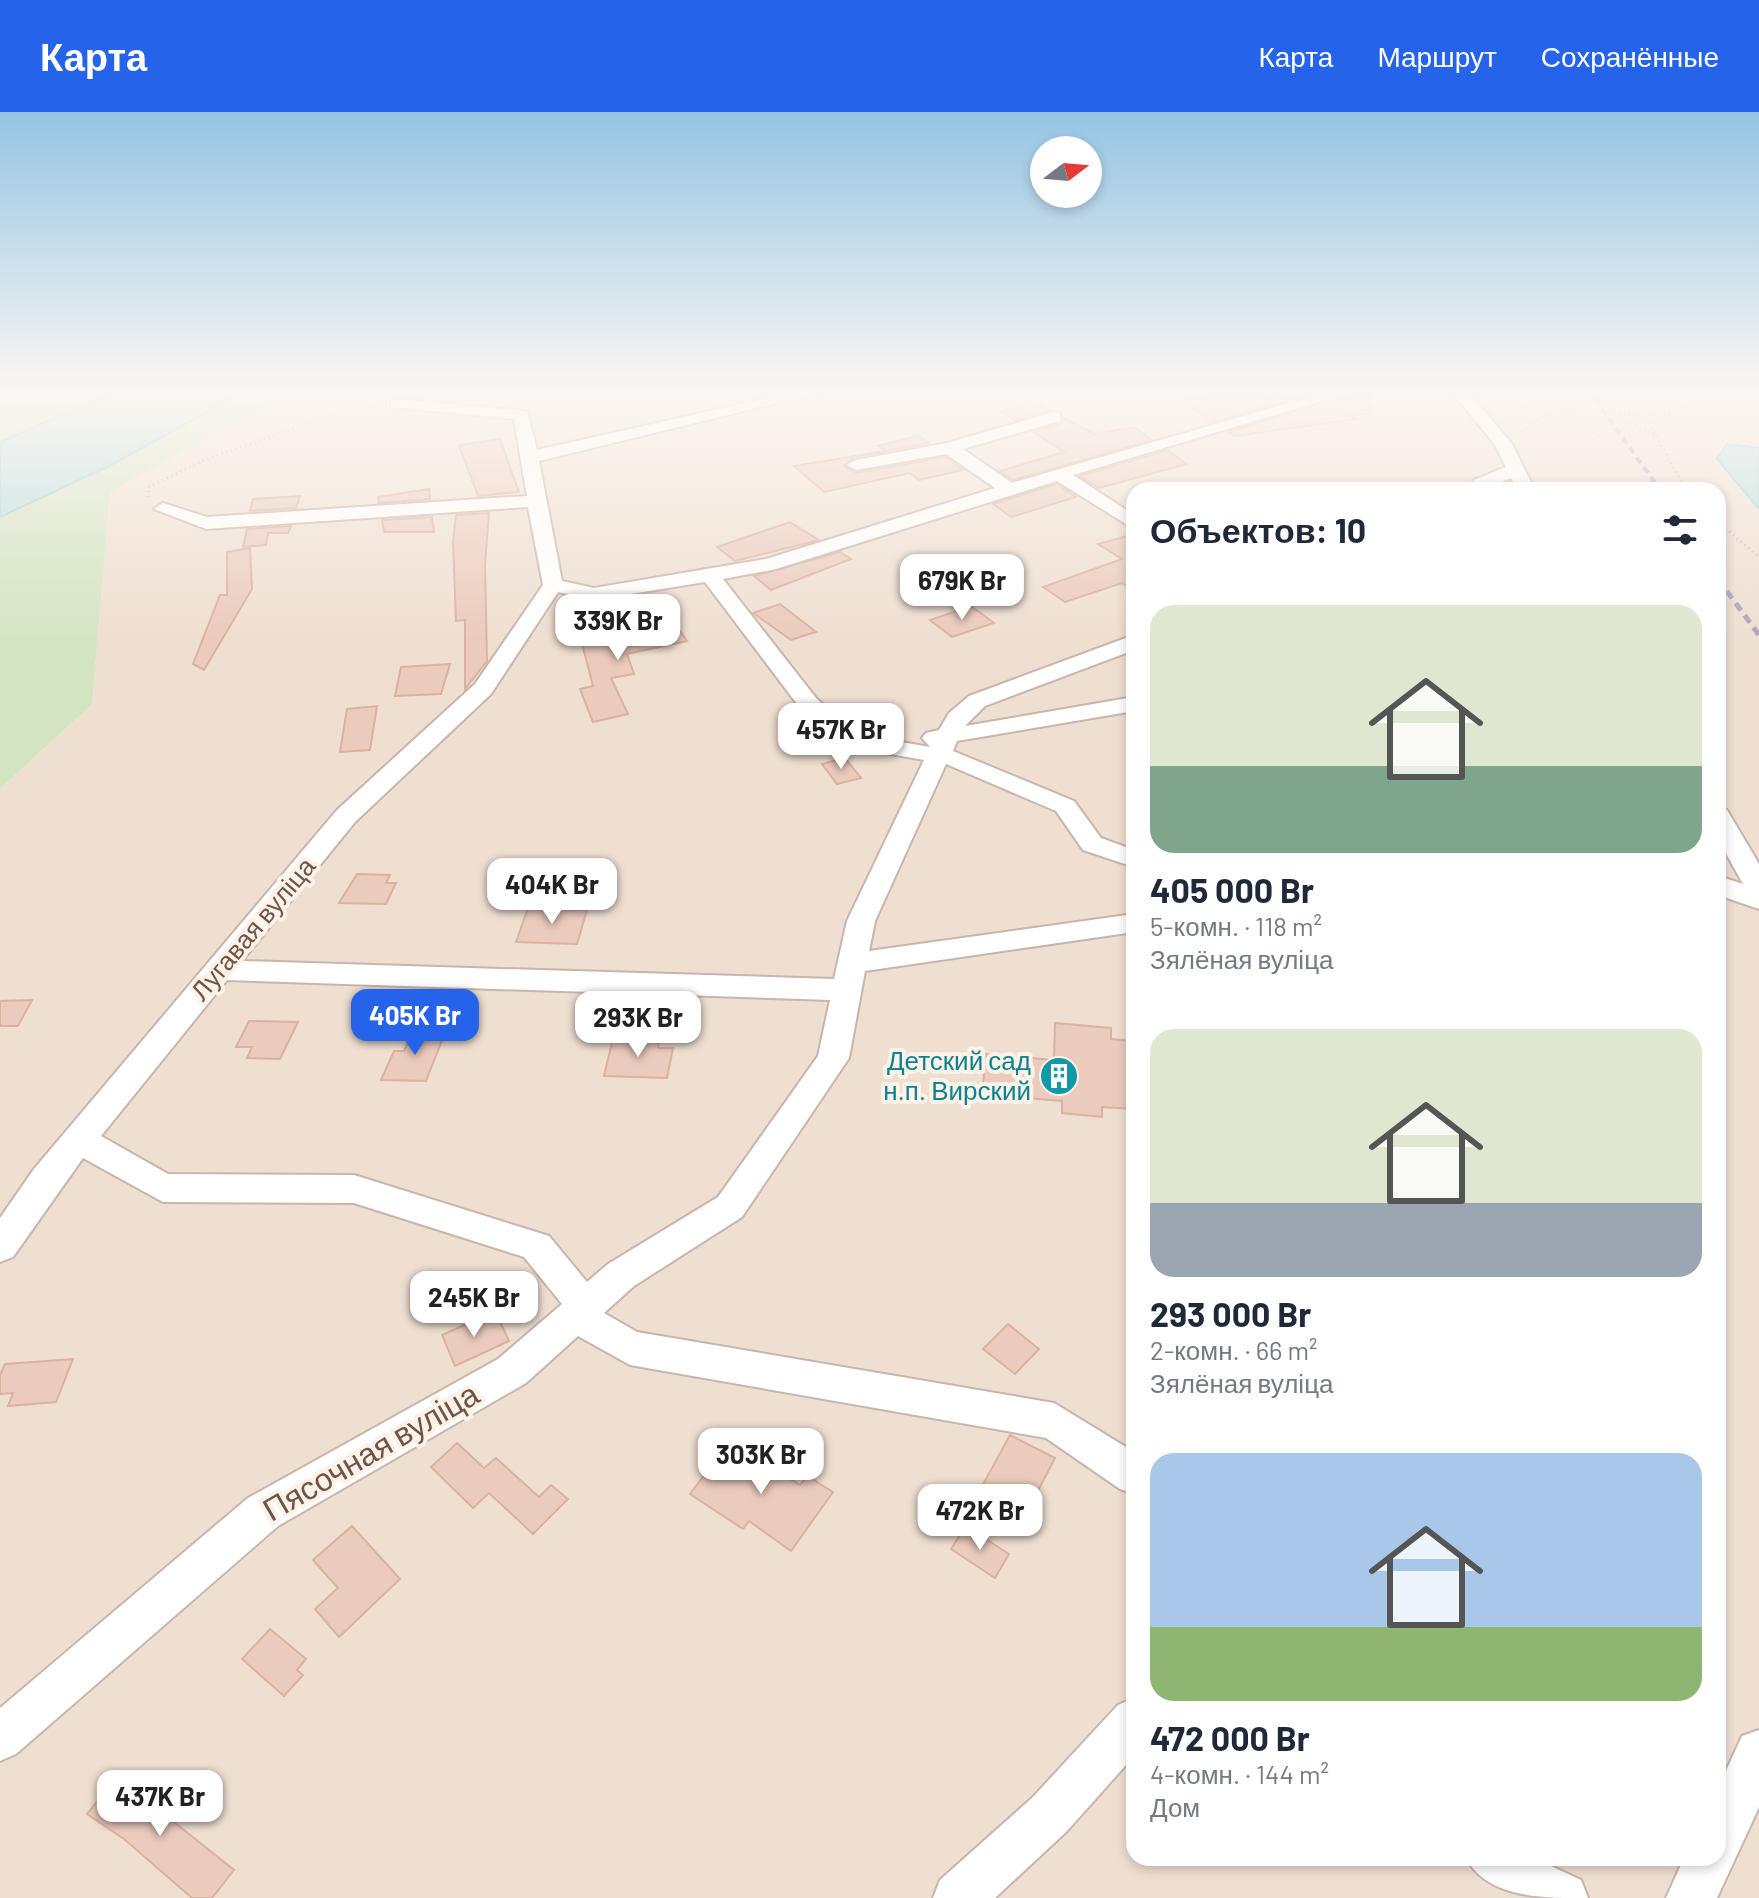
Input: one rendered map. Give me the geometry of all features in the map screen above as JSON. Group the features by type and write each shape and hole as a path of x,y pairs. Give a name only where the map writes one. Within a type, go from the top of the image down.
{"street":[{"path":"533,472 553,585 594,594"},
{"path":"985,472 1009,489"},
{"path":"524,628 594,594 769,565 1065,472"},
{"path":"1485,482 1508,472"},
{"path":"1059,474 1126,518"},
{"path":"163,509 206,523 536,501"},
{"path":"710,575 818,712 847,740 944,746 1126,706"},
{"name":"Лугавая вуліца","path":"0,1247 46,1179 78,1139 346,816 483,689 553,585"},
{"name":"Пясочная вуліца","path":"0,1738 263,1512 512,1371 621,1275 730,1207 833,1058 861,921 892,848 957,718 977,701 1126,645"},
{"path":"944,746 1065,806 1092,844 1126,856"},
{"path":"1726,845 1759,888"},
{"path":"1726,888 1759,900"},
{"path":"219,970 851,976 1126,924"},
{"path":"78,1139 163,1188 354,1189 536,1246 580,1310 630,1348 1054,1421 1126,1470"},
{"path":"958,1898 1050,1814 1126,1730"},
{"path":"1726,1825 1759,1753"},
{"path":"1691,1898 1706,1866"},
{"path":"1500,1874 1563,1898"}],"path":[{"path":"163,509 148,498 149,487 171,472"},
{"path":"1726,529 1759,557"}],"shaded area":[{"path":"145,472 1759,472 1759,1898 0,1898 0,789 92,704 110,492"}],"green space":[{"path":"95,472 145,472 110,492 92,704 0,789 0,517"}],"water":[{"path":"0,472 95,472 0,517"},
{"path":"1728,472 1759,472 1759,509"}],"building":[{"path":"469,472 512,472 519,492 478,496"},
{"path":"801,472 953,472 919,480 910,473 824,492"},
{"path":"1002,472 1040,472 1013,480"},
{"path":"1092,472 1156,472 1099,488 1080,476"},
{"path":"1057,484 1076,497 1011,517 993,504"},
{"path":"429,489 430,499 379,503 378,497"},
{"path":"300,496 296,508 250,511 253,499"},
{"path":"489,513 485,565 487,661 465,689 465,620 456,621 453,542 456,515"},
{"path":"432,517 434,532 384,532 382,520"},
{"path":"790,522 819,540 735,561 717,547"},
{"path":"291,526 288,533 268,533 266,545 243,547 247,529"},
{"path":"1126,536 1126,586 1122,583 1065,602 1043,587 1122,559 1098,544"},
{"path":"250,548 252,589 204,670 193,664 220,595 227,595 227,552"},
{"path":"840,552 851,559 771,590 754,576"},
{"path":"780,604 816,632 791,640 753,613"},
{"path":"971,606 994,623 952,637 930,620"},
{"path":"673,620 687,641 627,654 634,674 611,678 628,714 593,722 580,689 593,686 579,632 606,628 618,632"},
{"path":"450,664 441,694 395,696 401,667"},
{"path":"377,706 370,750 340,752 347,709"},
{"path":"845,758 861,778 837,784 822,764"},
{"path":"357,874 390,875 386,883 396,883 386,904 339,903"},
{"path":"528,908 587,910 577,944 516,942"},
{"path":"32,1000 18,1026 0,1026 0,1001"},
{"path":"249,1021 298,1022 280,1059 247,1058 252,1047 236,1047"},
{"name":"Детский сад н.п. Вирский","path":"1055,1023 1111,1028 1111,1039 1126,1040 1126,1108 1102,1107 1102,1117 1062,1113 1062,1101 982,1094 986,1054 1054,1060"},
{"path":"414,1029 446,1030 426,1081 381,1080 394,1051 404,1051"},
{"path":"613,1038 659,1039 658,1048 673,1048 667,1078 604,1076"},
{"path":"486,1315 491,1323 499,1319 509,1341 455,1366 442,1335"},
{"path":"1008,1324 1039,1349 1015,1374 983,1349"},
{"path":"73,1359 56,1402 8,1406 13,1393 0,1394 0,1375 5,1364"},
{"path":"1010,1435 1055,1458 1026,1514 980,1490"},
{"path":"457,1443 484,1468 496,1458 539,1497 551,1485 568,1499 533,1534 489,1493 473,1508 431,1467"},
{"path":"726,1446 734,1452 738,1446 800,1485 807,1476 833,1492 791,1551 749,1521 743,1529 690,1494"},
{"path":"352,1526 400,1579 339,1637 315,1609 338,1588 313,1560"},
{"path":"966,1526 1009,1554 995,1578 951,1549"},
{"path":"270,1629 306,1659 297,1670 303,1675 284,1696 242,1659"},
{"path":"120,1773 170,1806 164,1814 234,1870 212,1898 192,1898 124,1839 87,1814"}],"railway":[{"path":"1647,472 1654,482"},
{"path":"1726,590 1759,635"}],"place":[{"name":"Детский сад н.п. Вирский","path":"1059,1076"}]}
